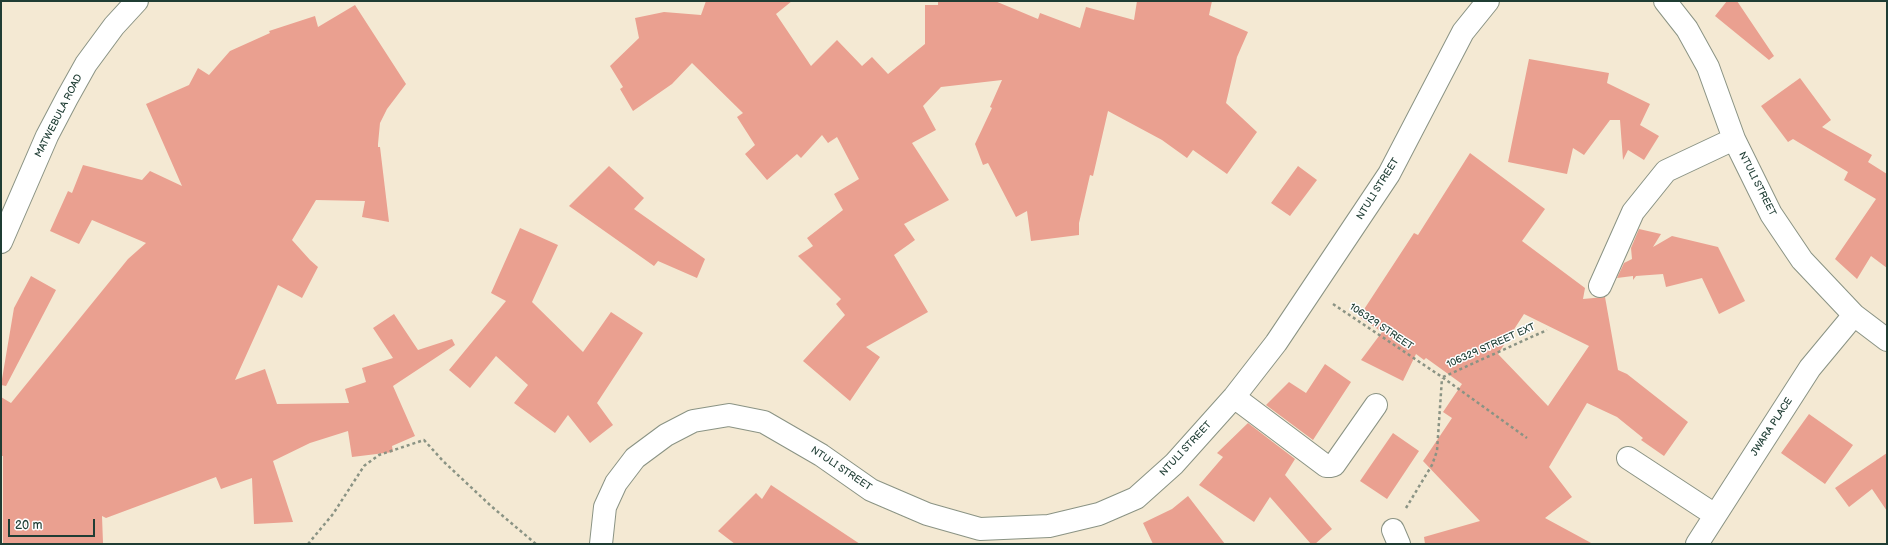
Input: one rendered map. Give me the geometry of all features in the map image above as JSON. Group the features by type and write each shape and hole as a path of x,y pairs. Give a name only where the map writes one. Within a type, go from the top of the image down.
{"street":[{"name":"MATWEBULA ROAD","path":"1,242 47,136 74,84 91,57 114,26 137,1"},
{"name":"NTULI STREET","path":"601,544 605,507 616,482 635,458 666,435 694,422 729,415 764,422 822,454 872,490 927,514 980,529 1049,526 1099,514 1136,498 1174,464 1234,396 1276,343 1389,174 1463,32 1488,1"},
{"name":"NTULI STREET","path":"1666,1 1687,29 1708,67 1734,139 1771,214 1802,260 1854,314 1887,340"},
{"path":"1600,286 1633,212 1666,171 1734,139"},
{"name":"JWARA PLACE","path":"1697,544 1810,368 1854,314"},
{"path":"1234,396 1326,466 1334,465 1376,405"},
{"path":"1628,458 1715,515"}],"path":[{"name":"106329 STREET","path":"1312,288 1336,307 1442,377 1527,438"},
{"name":"106329 STREET EXT","path":"1442,377 1547,330"},
{"path":"1396,537 1432,465 1437,451 1442,377"},
{"path":"308,544 333,514 364,466 379,455 424,440 443,461 491,506 536,544"}],"building":[{"path":"706,1 792,1 776,14 811,66 837,40 862,66 872,57 888,74 925,44 925,5 938,5 938,1 995,1 1038,19 1040,13 1080,28 1086,7 1134,20 1137,1 1212,1 1209,15 1248,32 1237,57 1226,103 1257,132 1227,174 1193,150 1187,158 1162,140 1108,111 1093,176 1090,175 1079,223 1079,235 1031,241 1027,211 1016,217 988,163 983,165 975,144 992,108 990,107 1002,80 941,87 923,106 936,130 912,143 949,200 904,224 915,240 894,255 928,312 866,347 880,357 850,401 803,361 845,315 836,304 841,299 798,256 813,246 807,238 843,210 834,194 859,179 837,137 828,143 822,135 801,158 797,154 767,180 745,154 755,145 737,117 743,113 692,63 672,84 633,111 620,89 623,87 610,66 639,38 635,18 664,12 701,15"},
{"path":"1727,1 1737,1 1774,56 1769,60 1715,16"},
{"path":"355,5 406,84 387,109 380,123 378,147 380,147 389,222 362,217 365,201 316,200 292,240 318,267 302,298 278,285 235,380 265,369 277,404 349,403 345,389 366,382 362,368 393,358 373,328 394,314 418,350 452,339 455,345 393,386 415,436 392,446 393,452 352,457 348,431 310,443 273,461 293,522 254,524 252,478 221,489 216,477 106,518 102,516 103,543 3,544 1,397 11,403 128,259 146,243 92,220 79,244 50,231 68,191 72,193 83,165 142,180 150,171 182,186 146,104 189,85 198,68 209,75 230,51 270,33 269,31 315,16 318,27"},
{"path":"1529,59 1609,73 1607,83 1650,104 1640,125 1659,136 1644,160 1628,150 1623,160 1620,120 1610,120 1584,155 1573,148 1567,174 1508,162"},
{"path":"1800,78 1831,120 1822,127 1872,155 1868,162 1887,174 1887,268 1871,256 1857,279 1835,259 1876,199 1844,180 1848,172 1793,139 1788,142 1761,106"},
{"path":"1470,153 1545,209 1522,241 1585,288 1583,299 1605,297 1618,370 1627,374 1688,422 1664,456 1641,440 1643,438 1617,417 1587,403 1549,467 1572,497 1545,518 1593,544 1425,544 1424,537 1480,521 1423,461 1452,418 1443,412 1462,384 1426,358 1424,360 1416,354 1403,381 1361,360 1382,332 1359,317 1414,233 1418,235","holes":["1524,314 1589,346 1548,406 1498,354"]},
{"path":"609,166 644,198 634,209 705,259 697,278 658,261 654,266 569,206"},
{"path":"1298,166 1317,180 1290,216 1271,203"},
{"path":"520,228 558,245 532,302 583,352 611,312 643,333 597,403 613,425 590,443 568,415 555,433 514,403 528,385 496,356 470,388 449,370 506,301 491,293"},
{"path":"1639,229 1661,234 1653,247 1672,236 1718,247 1745,301 1719,314 1702,278 1666,287 1663,274 1636,276 1633,280 1633,276 1617,278 1624,263 1632,259 1631,248"},
{"path":"31,276 56,290 6,386 1,385 14,308"},
{"path":"1325,364 1351,382 1313,440 1266,405 1289,382 1306,393"},
{"path":"1809,414 1853,445 1825,484 1781,453"},
{"path":"1248,423 1295,459 1285,475 1332,529 1315,544 1311,544 1270,497 1254,522 1199,485 1223,457 1217,453"},
{"path":"1393,433 1419,451 1387,499 1360,481"},
{"path":"1887,453 1887,511 1872,489 1849,507 1835,488"},
{"path":"771,485 860,544 735,544 718,531 756,493 762,499"},
{"path":"1188,496 1225,544 1153,544 1143,523 1172,509"}]}
